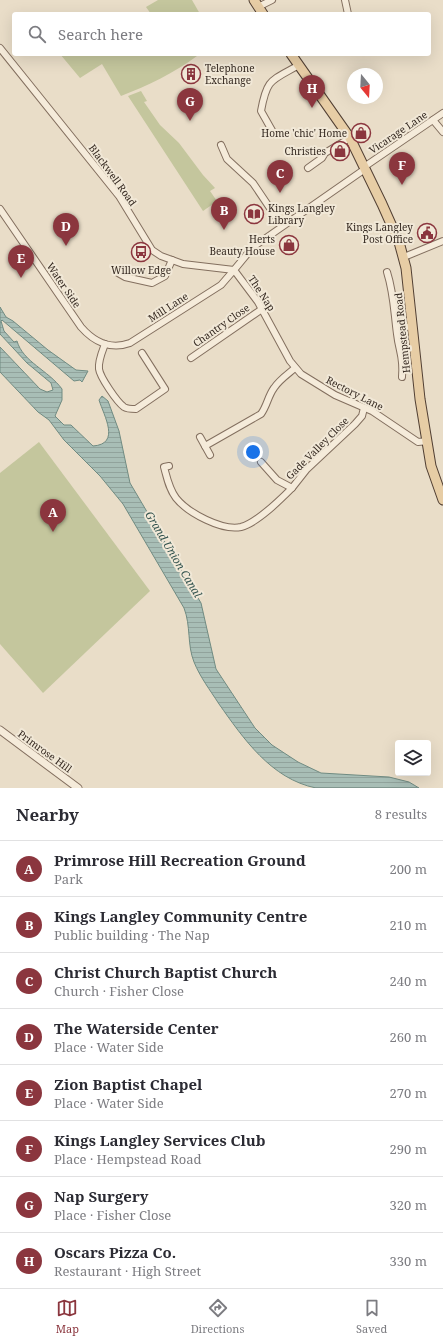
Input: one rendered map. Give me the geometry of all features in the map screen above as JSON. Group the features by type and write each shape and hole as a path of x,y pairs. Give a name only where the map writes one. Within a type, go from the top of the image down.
{"main road":[{"name":"Hempstead Road","path":"292,56 350,138 393,226 404,258 413,326 420,399 431,466 443,500"}],"street":[{"path":"258,7 272,0"},
{"path":"345,0 348,12"},
{"name":"Blackwell Road","path":"0,48 119,196 152,250 161,256 197,267 234,270"},
{"path":"274,134 261,111 266,87 271,81 299,65"},
{"name":"Vicarage Lane","path":"365,168 443,113"},
{"path":"433,120 443,132"},
{"path":"308,168 322,158 325,153 350,138"},
{"path":"221,145 227,159 253,183 282,226"},
{"path":"234,270 253,247 365,168"},
{"name":"Water Side","path":"0,209 81,327 96,341 105,344"},
{"path":"404,258 443,241"},
{"path":"118,273 125,277 152,283 165,276 172,260"},
{"name":"Mill Lane","path":"105,344 122,346 130,343 220,285 234,270"},
{"name":"The Nap","path":"234,270 262,309 295,368"},
{"path":"387,272 394,298 397,328 404,363 402,377"},
{"name":"Chantry Close","path":"191,358 262,309"},
{"path":"397,328 413,326"},
{"path":"105,344 100,359 99,370 102,378 124,407 136,409 166,391 142,353"},
{"path":"205,446 261,414 267,406 273,389 278,382 295,368"},
{"name":"Rectory Lane","path":"295,368 314,383 335,395 364,408 418,442 428,441"},
{"name":"Gade Valley Close","path":"261,462 277,480 292,488 307,469 355,424 362,416 364,408"},
{"path":"200,437 210,455"},
{"path":"164,467 170,489 177,499 185,506 208,520 229,526 241,527 250,523 292,488"},
{"name":"Primrose Hill","path":"0,730 78,788"}],"green space":[{"path":"158,0 192,0 199,12 150,12 146,7"},
{"path":"62,56 197,56 160,79 121,96 102,64 80,78"},
{"path":"141,91 147,101 144,102 160,125 179,143 203,175 215,188 210,191 228,217 224,220 213,204 203,211 128,96"},
{"path":"39,442 150,591 43,693 0,644 0,473"}],"water":[{"path":"0,307 6,317 48,350 76,370 88,371 82,382 80,380 74,381 2,320 1,321 4,331 14,342 17,341 25,355 50,376 62,389 62,400 55,416 64,425 71,425 93,446 102,444 109,435 107,421 99,400 102,396 108,401 119,431 130,483 201,603 216,669 255,728 272,745 298,762 321,773 389,777 409,782 419,788 316,788 285,776 248,743 219,704 199,673 192,656 188,622 184,608 123,504 100,476 64,440 49,420 38,412 0,372 0,347 40,389 47,392 53,390 51,383 27,363 0,334"}],"place":[{"name":"Telephone Exchange","path":"191,74"},
{"name":"Oscars Pizza Co.","path":"312,108"},
{"name":"Nap Surgery","path":"190,121"},
{"name":"Home 'chic' Home","path":"361,133"},
{"name":"Christies","path":"340,151"},
{"name":"Kings Langley Services Club","path":"402,185"},
{"name":"Christ Church Baptist Church","path":"280,193"},
{"name":"Kings Langley Library","path":"254,214"},
{"name":"Kings Langley Community Centre","path":"224,230"},
{"name":"Kings Langley Post Office","path":"427,233"},
{"name":"Herts Beauty House","path":"289,245"},
{"name":"The Waterside Center","path":"66,246"},
{"name":"Willow Edge","path":"141,252"},
{"name":"Zion Baptist Chapel","path":"21,278"},
{"name":"Primrose Hill Recreation Ground","path":"53,532"}],"water label":[{"name":"Grand Union Canal","path":"174,554"}]}
